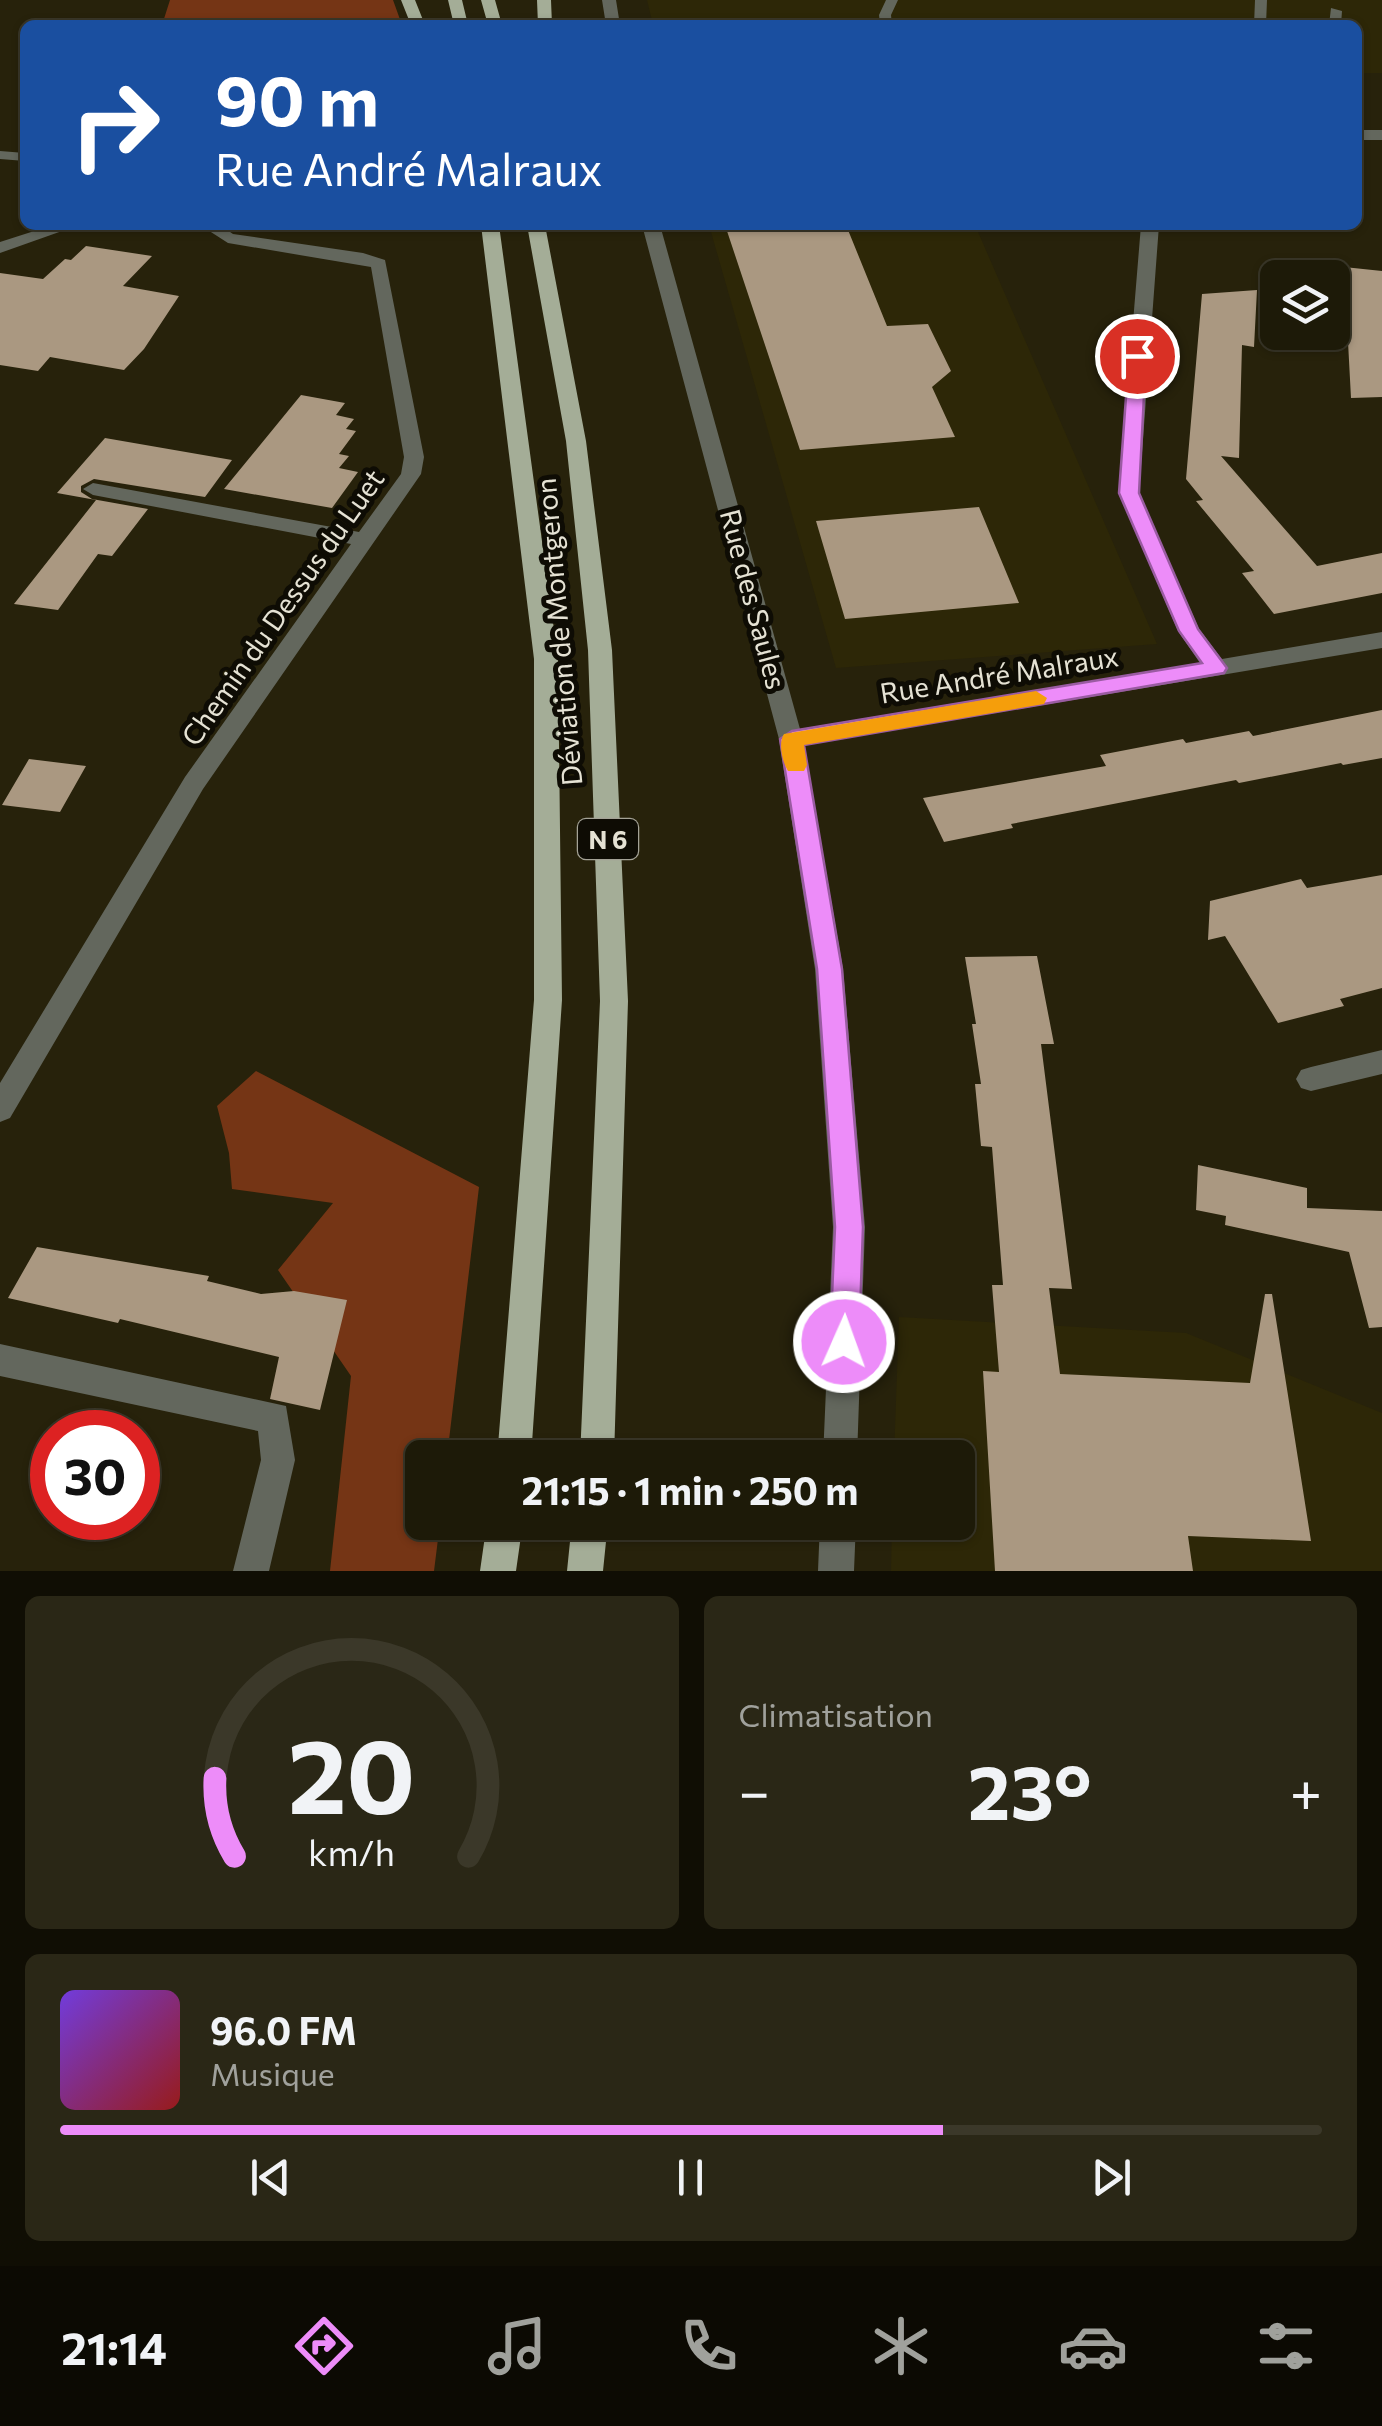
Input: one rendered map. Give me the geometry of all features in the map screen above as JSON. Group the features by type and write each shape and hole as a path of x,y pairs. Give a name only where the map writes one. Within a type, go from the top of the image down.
{"main road":[{"name":"Déviation de Montgeron","path":"491,230 546,659 548,1000 515,1440"},
{"name":"Déviation de Montgeron","path":"537,230 576,441 600,650 614,1001 598,1440"},
{"path":"498,1571 502,1540"},
{"path":"585,1571 588,1540"}],"street":[{"path":"0,248 55,230"},
{"name":"Chemin du Dessus du Luet","path":"0,1109 194,783 412,474 414,457 379,264 363,258 228,238 216,230"},
{"name":"Rue des Saules","path":"652,230 792,739 830,969 849,1227 841,1440"},
{"path":"1150,230 1129,493 1189,631 1216,668"},
{"path":"93,489 364,540"},
{"name":"Rue André Malraux","path":"792,739 1382,640"},
{"path":"1311,1079 1382,1062"},
{"path":"0,1360 274,1418 278,1460 251,1571"},
{"path":"836,1571 837,1540"}],"shaded area":[{"path":"170,0 393,0 400,20 164,20"},
{"path":"647,0 1382,0 1382,73 1362,73 1362,20 652,20"},
{"path":"710,230 977,230 1157,644 836,668"},
{"path":"256,1071 479,1187 449,1440 405,1440 405,1540 438,1540 434,1571 330,1571 351,1376 278,1270 333,1203 232,1189 229,1153 217,1106"},
{"path":"899,1317 1186,1333 1382,1413 1382,1571 891,1571 892,1540 975,1540 975,1440 895,1440"}],"building":[{"path":"727,230 848,230 887,326 928,324 951,371 932,387 955,437 800,450"},
{"path":"86,246 152,256 123,286 179,296 144,349 124,370 50,357 38,371 0,365 0,273 43,279"},
{"path":"1350,268 1382,271 1382,397 1351,398"},
{"path":"1257,290 1254,347 1242,345 1239,458 1221,456 1317,566 1382,553 1382,593 1274,614 1242,573 1254,571 1196,501 1203,500 1186,479 1202,294"},
{"path":"301,395 345,403 336,415 354,419 346,429 356,431 339,454 349,456 339,468 358,472 332,508 224,489"},
{"path":"105,438 232,460 205,497 94,479 81,486 81,492 92,499 148,509 112,556 98,554 58,610 14,604 96,500 57,493"},
{"path":"979,507 1019,603 845,619 816,521"},
{"path":"1382,710 1382,758 1239,783 1236,780 1011,824 1013,828 944,842 923,798 1106,766 1100,755 1183,739 1186,743 1249,731 1253,736"},
{"path":"29,759 86,766 60,812 2,805"},
{"path":"1382,875 1382,988 1340,999 1344,1006 1278,1023 1225,936 1208,940 1210,901 1301,879 1307,888"},
{"path":"1037,956 1054,1044 1041,1044 1072,1289 1049,1288 1060,1374 1250,1383 1265,1294 1272,1294 1311,1541 1188,1536 1193,1571 995,1571 983,1371 999,1372 992,1285 1003,1285 992,1147 981,1146 975,1084 981,1084 972,1024 976,1024 965,957"},
{"path":"1198,1165 1307,1188 1307,1208 1382,1211 1382,1327 1369,1328 1349,1252 1225,1225 1226,1216 1196,1210"},
{"path":"37,1247 209,1276 207,1281 261,1294 294,1291 347,1300 320,1410 270,1399 279,1357 120,1319 118,1323 8,1298"}],"slow traffic":[{"path":"796,765 792,739 1036,698"}],"route":[{"path":"844,1342 849,1227 830,969 792,739 1216,668 1189,631 1129,493 1137,356"}]}
